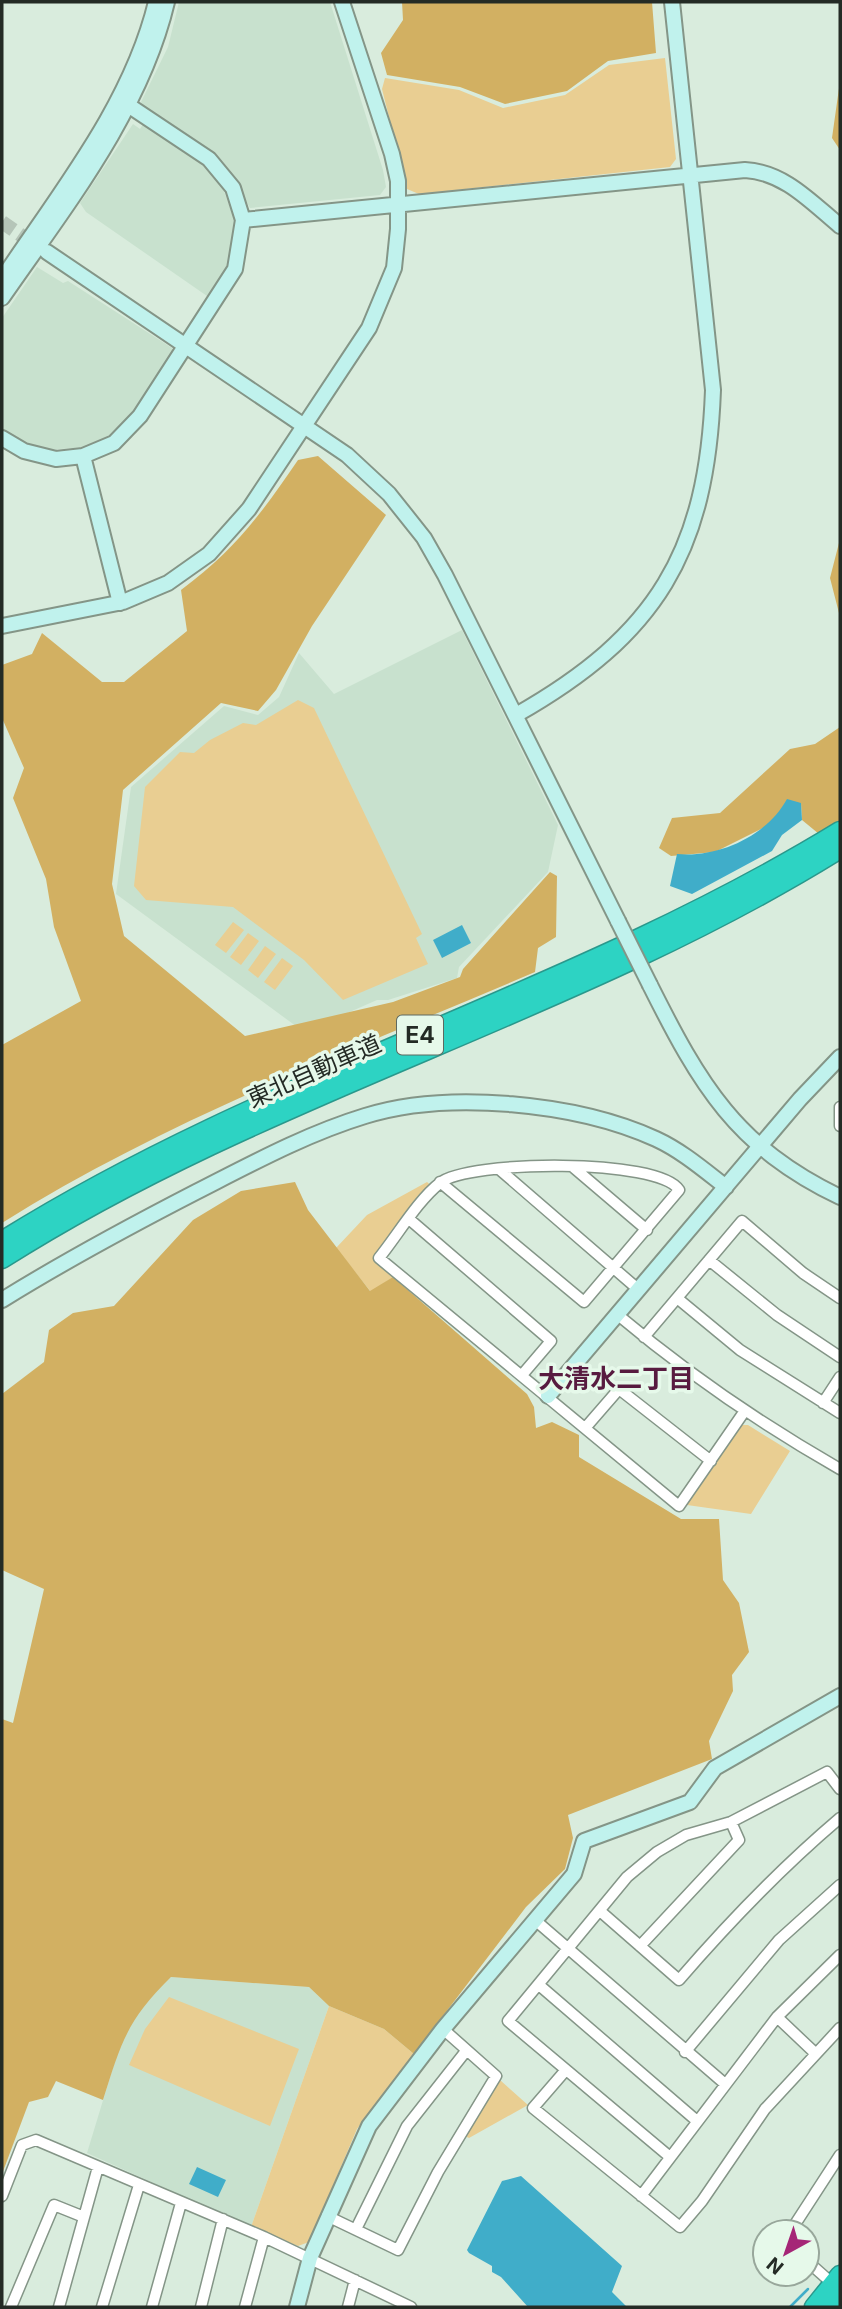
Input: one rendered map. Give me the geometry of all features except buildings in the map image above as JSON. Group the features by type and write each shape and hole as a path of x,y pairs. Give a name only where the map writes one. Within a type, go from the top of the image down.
{"highway":[{"name":"東北自動車道","path":"2,1241 155,1153 241,1112 647,935 740,888 840,831"},
{"name":"東北自動車道","path":"2,1259 65,1221 246,1127 653,951 746,903 840,849"},
{"path":"2,1265 65,1221"},
{"path":"814,2307 838,2286"},
{"path":"833,2307 838,2286"}],"street":[{"path":"2,279 118,100 146,40 156,2"},
{"path":"2,298 128,105 153,51 167,2"},
{"path":"2,626 120,603 168,583 209,554 249,509 377,311 394,268 399,205 393,154 342,2"},
{"path":"516,715 590,668 615,647 652,604 688,538 704,487 711,442 713,390 672,2"},
{"path":"2,438 33,455 56,459 83,456 102,450 125,434 188,345 235,270 243,220 233,188 215,165 128,105"},
{"path":"243,220 744,170 766,173 787,182 840,226"},
{"path":"47,252 305,425 370,475 424,538 516,715 650,985 706,1090 760,1147 799,1175 840,1197"},
{"path":"83,456 120,603"},
{"path":"548,1396 840,1057"},
{"path":"2,1300 83,1250 240,1170 315,1134 394,1108 487,1102 609,1122 658,1140 726,1187"},
{"path":"840,1107 840,1126"},
{"path":"573,1167 647,1230"},
{"path":"440,1182 584,1303 679,1190 676,1185 632,1171 573,1167 499,1169 467,1173 440,1182 379,1258 679,1506 744,1412"},
{"path":"499,1169 639,1290"},
{"path":"410,1219 551,1341 522,1375"},
{"path":"644,1337 742,1221 803,1273 840,1298"},
{"path":"709,1260 777,1315 840,1357"},
{"path":"677,1298 740,1350 840,1413"},
{"path":"618,1315 744,1412 840,1469"},
{"path":"823,1403 840,1377"},
{"path":"586,1427 619,1389 711,1461"},
{"path":"297,2307 310,2258 369,2126 443,2029 574,1874 584,1841 690,1802 715,1768 840,1696"},
{"path":"670,2157 508,2021 627,1877 657,1852 686,1835 731,1822 827,1772 840,1789"},
{"path":"600,1911 679,1980 741,1908 840,1818"},
{"path":"640,1946 739,1840 731,1822"},
{"path":"685,2052 779,1940 840,1885"},
{"path":"535,1920 724,2083"},
{"path":"641,2196 724,2083 777,2017 840,1955"},
{"path":"540,1984 697,2121"},
{"path":"777,2017 815,2053"},
{"path":"565,2071 533,2108 680,2227 702,2201 765,2109 840,2028"},
{"path":"327,2216 398,2249 438,2172 496,2076 443,2029"},
{"path":"356,2230 407,2126 466,2051"},
{"path":"2,2196 22,2145 36,2140 264,2237 355,2280 395,2304 411,2307"},
{"path":"799,2218 840,2155"},
{"path":"59,2307 98,2167"},
{"path":"102,2307 139,2185"},
{"path":"152,2307 181,2203"},
{"path":"11,2307 54,2205 84,2217"},
{"path":"201,2307 223,2219"},
{"path":"245,2307 264,2237"},
{"path":"821,2272 838,2286"},
{"path":"348,2307 355,2280"}],"shaded area":[{"path":"179,2 330,2 383,170 386,187 380,195 250,208 224,164 143,106 141,102 168,47"},
{"path":"402,2 652,2 656,53 608,61 567,91 505,104 460,87 387,75 381,53 403,20"},
{"path":"665,58 676,159 670,167 419,194 407,189 382,89 385,78 459,90 503,108 565,95 609,65"},
{"path":"840,81 840,150 832,138"},
{"path":"133,124 140,129 143,124 202,164 223,188 236,225 228,270 213,294 207,296 86,212 80,203"},
{"path":"37,267 63,283 68,281 172,348 172,354 126,425 108,438 88,447 46,450 28,445 2,430 2,318"},
{"path":"318,456 386,515 312,626 276,690 258,711 221,703 123,790 112,884 124,936 245,1036 393,1002 460,977 463,969 550,872 557,876 556,937 538,948 535,972 196,1118 65,1186 2,1223 2,1045 81,1001 54,927 46,879 13,798 24,768 2,718 2,665 32,654 42,633 102,682 124,682 187,631 181,590 232,546 298,460"},
{"path":"840,539 840,617 830,578"},
{"path":"462,630 558,825 548,872 459,967 457,978 388,1000 377,1000 304,1032 116,894 131,787 224,706 258,715 279,697 299,653 334,694"},
{"path":"298,700 314,708 422,934 416,938 428,964 343,1000 304,960 233,907 146,900 134,886 145,787 180,752 194,753 210,740 243,723 256,725"},
{"path":"840,727 840,820 819,834 802,820 801,803 765,827 715,852 671,856 659,848 672,818 720,813 790,749 815,744"},
{"path":"233,922 244,930 226,953 215,945"},
{"path":"248,933 259,941 241,965 230,957"},
{"path":"265,946 276,954 258,978 248,970"},
{"path":"282,958 293,966 275,990 264,982"},
{"path":"295,1182 308,1210 370,1291 393,1277 527,1394 534,1407 536,1428 552,1422 579,1435 579,1457 681,1519 719,1519 723,1580 739,1603 749,1652 732,1675 733,1691 709,1741 712,1759 568,1815 573,1838 565,1869 526,1907 414,2054 384,2029 329,2006 309,1987 171,1977 144,2006 127,2033 103,2100 56,2081 48,2097 29,2102 2,2174 2,1719 13,1723 44,1589 2,1570 2,1394 44,1362 49,1330 73,1313 114,1306 193,1220 241,1191"},
{"path":"427,1182 433,1187 374,1257 393,1277 371,1292 336,1248 367,1215"},
{"path":"742,1425 748,1425 790,1451 751,1514 687,1505"},
{"path":"171,1977 309,1987 329,2006 251,2227 87,2153 122,2038 145,2002"},
{"path":"169,1997 299,2049 270,2126 129,2065 145,2029"},
{"path":"329,2006 384,2029 414,2054 357,2129 309,2242 298,2246 251,2227"},
{"path":"500,2080 528,2105 469,2138 465,2136"}],"water":[{"path":"787,799 801,803 802,820 782,835 772,851 692,894 670,886 677,854 709,852 740,842 767,824"},
{"path":"462,925 471,943 442,958 433,940"},
{"path":"197,2167 226,2180 218,2197 189,2184"},
{"path":"521,2176 622,2266 612,2292 627,2307 528,2307 501,2277 492,2272 492,2266 469,2253 467,2250 502,2181"}],"waterway":[{"path":"790,2307 808,2289"}],"tunnel":[{"path":"2,222 38,247"}],"district":[{"name":"大清水二丁目","path":"616,1378"}]}
